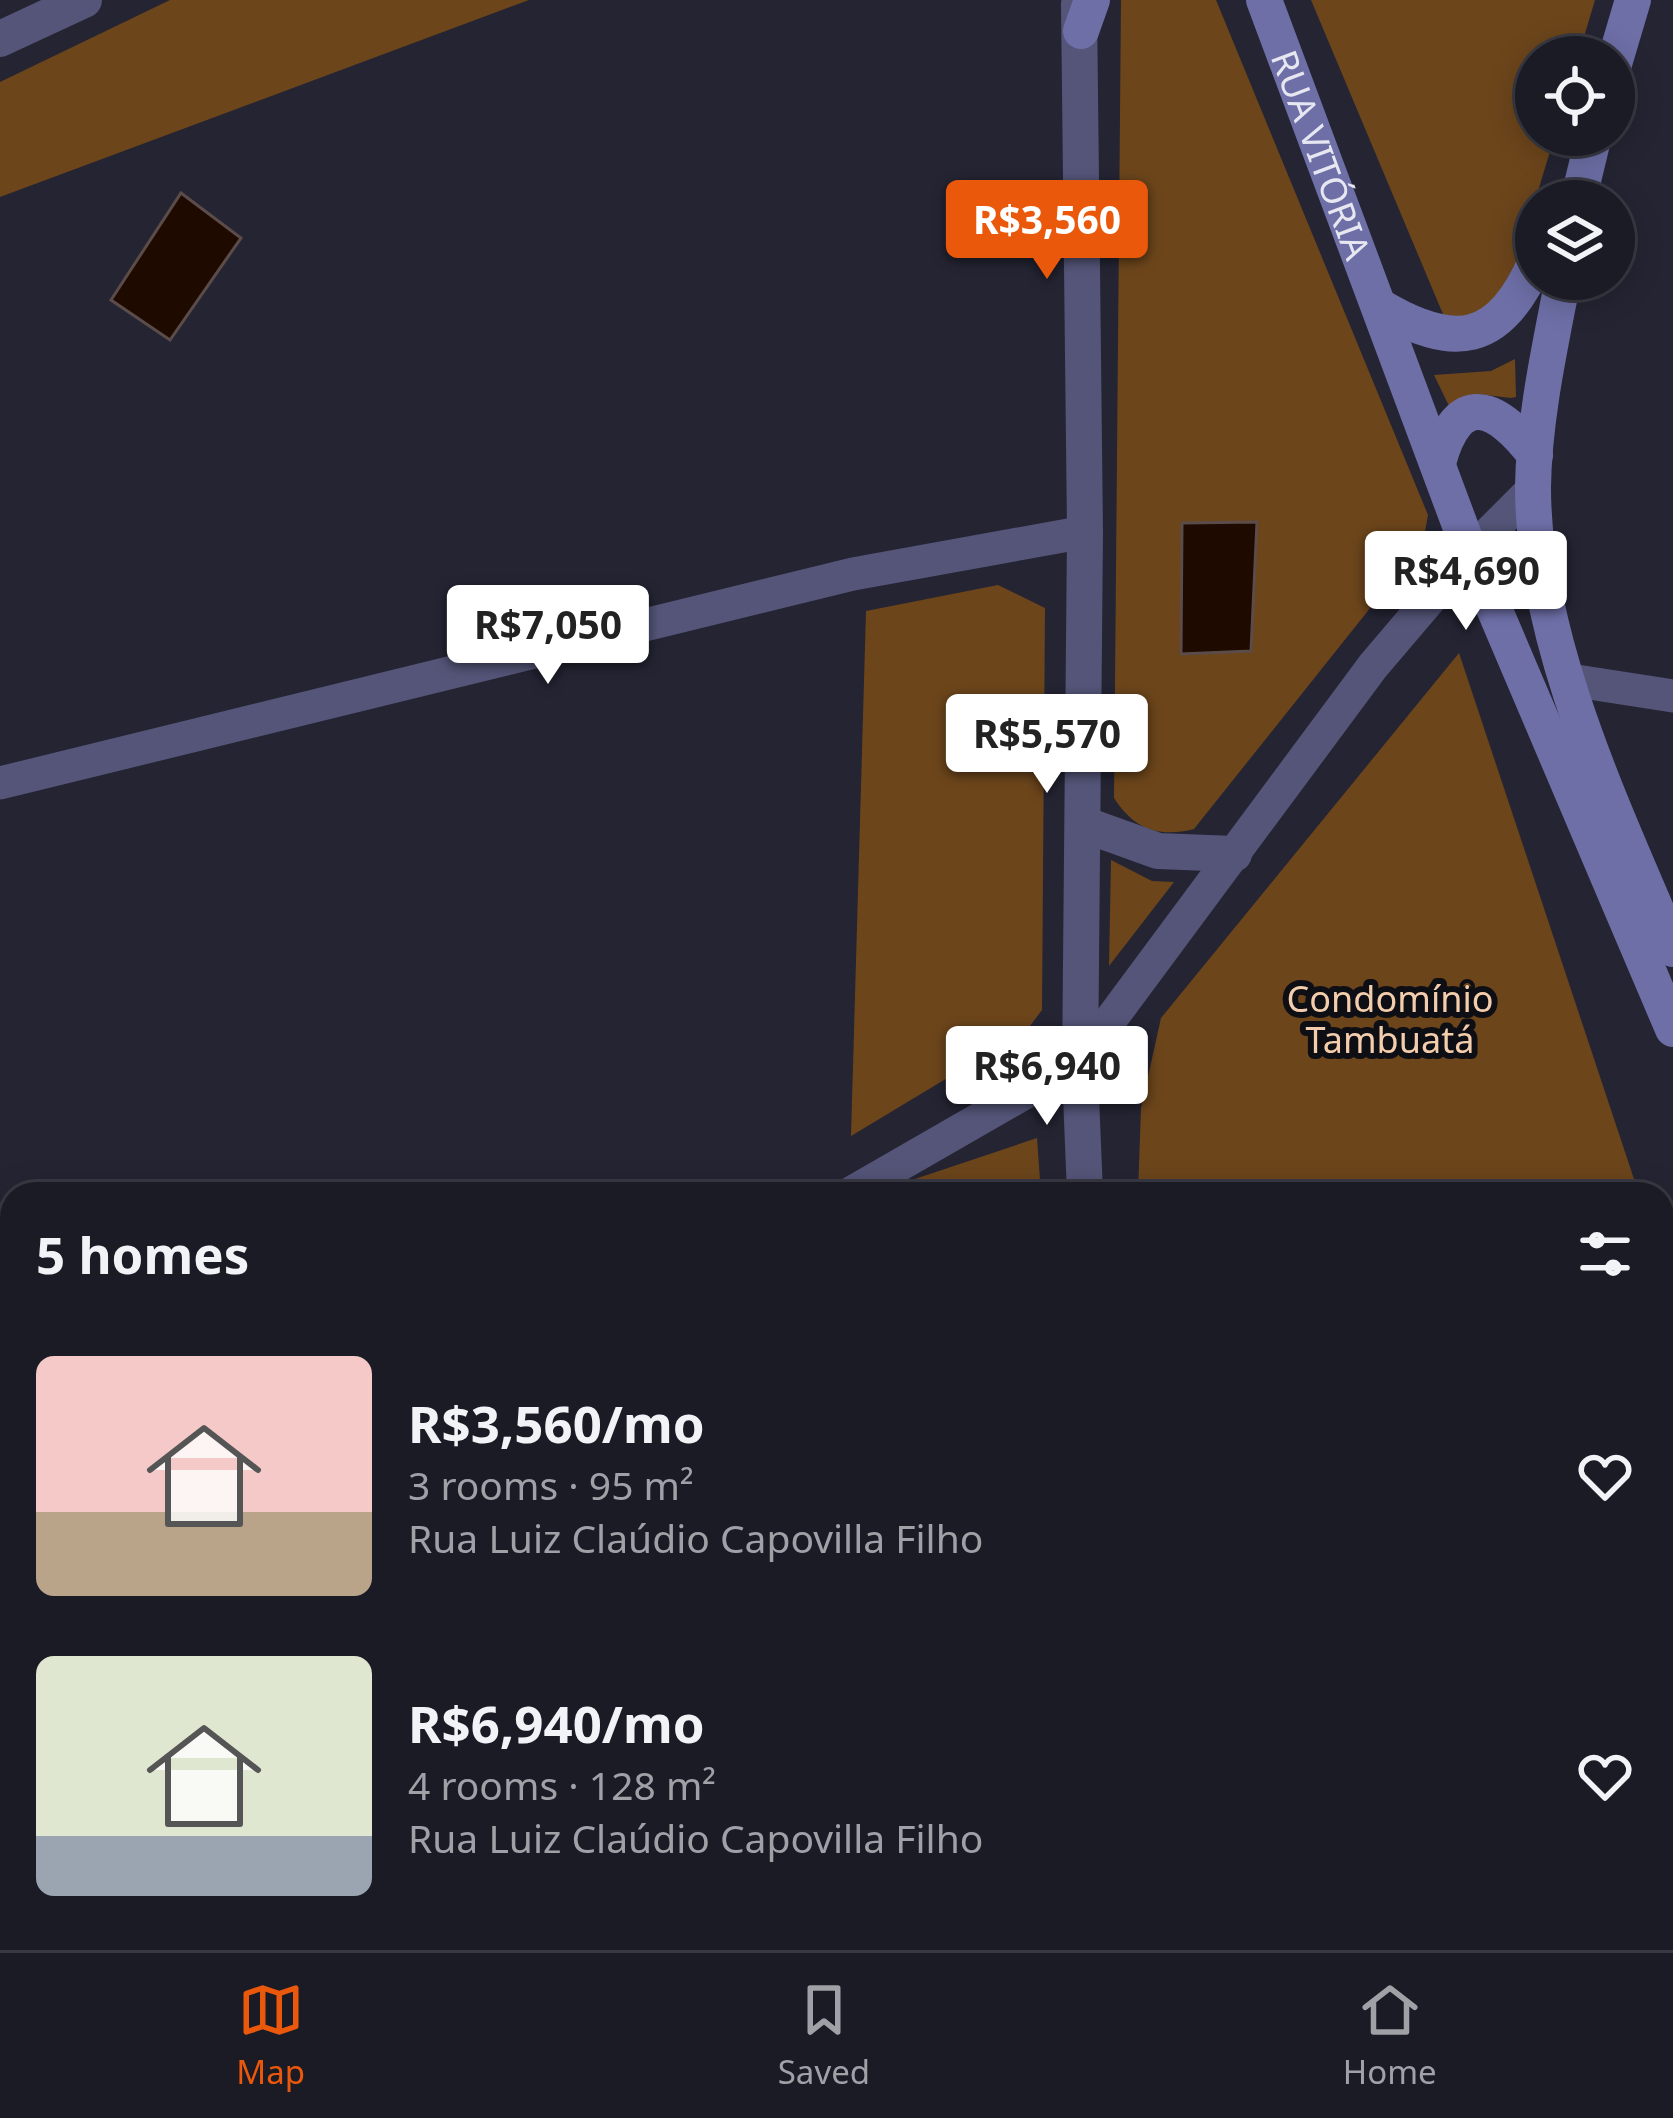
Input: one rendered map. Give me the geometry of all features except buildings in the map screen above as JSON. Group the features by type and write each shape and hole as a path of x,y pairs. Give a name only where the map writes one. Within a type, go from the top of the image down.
{"main road":[{"path":"1622,36 1633,0"},
{"name":"RUA VITÓRIA","path":"1264,2 1470,552 1673,1029"},
{"path":"1379,306 1434,335 1468,334 1496,323 1515,300"},
{"path":"1560,300 1534,472 1546,607 1673,949"},
{"path":"1438,464 1448,434 1463,417 1480,410 1499,414 1534,472"}],"street":[{"path":"2,35 84,0"},
{"path":"1084,10 1080,1061 1085,1182"},
{"path":"870,1182 1080,1061 1373,666 1534,472"},
{"path":"0,783 853,574 1085,532"},
{"path":"1570,680 1673,697"},
{"path":"1083,824 1158,851 1234,854"},
{"path":"0,1388 0,1435"}],"green space":[{"path":"170,0 529,0 0,197 0,82"},
{"path":"1121,0 1216,0 1428,515 1424,537 1410,558 1194,829 1169,832 1139,824 1114,798"},
{"path":"1311,0 1595,0 1584,36 1515,36 1515,156 1549,156 1541,180 1515,180 1515,267 1503,307 1448,326"},
{"path":"1515,359 1516,397 1511,398 1478,394 1449,406 1434,375 1491,371"},
{"path":"998,585 1045,608 1042,1010 1027,1030 851,1136 866,611"},
{"name":"Condomínio Tambuatá","path":"1459,653 1635,1182 1138,1182 1141,1108 1161,1018"},
{"path":"1111,860 1152,881 1174,882 1109,966"},
{"path":"1037,1138 1040,1182 906,1182"}],"shaded area":[{"path":"181,193 241,238 170,340 111,300"},
{"path":"1257,522 1251,651 1181,654 1182,523"}]}
